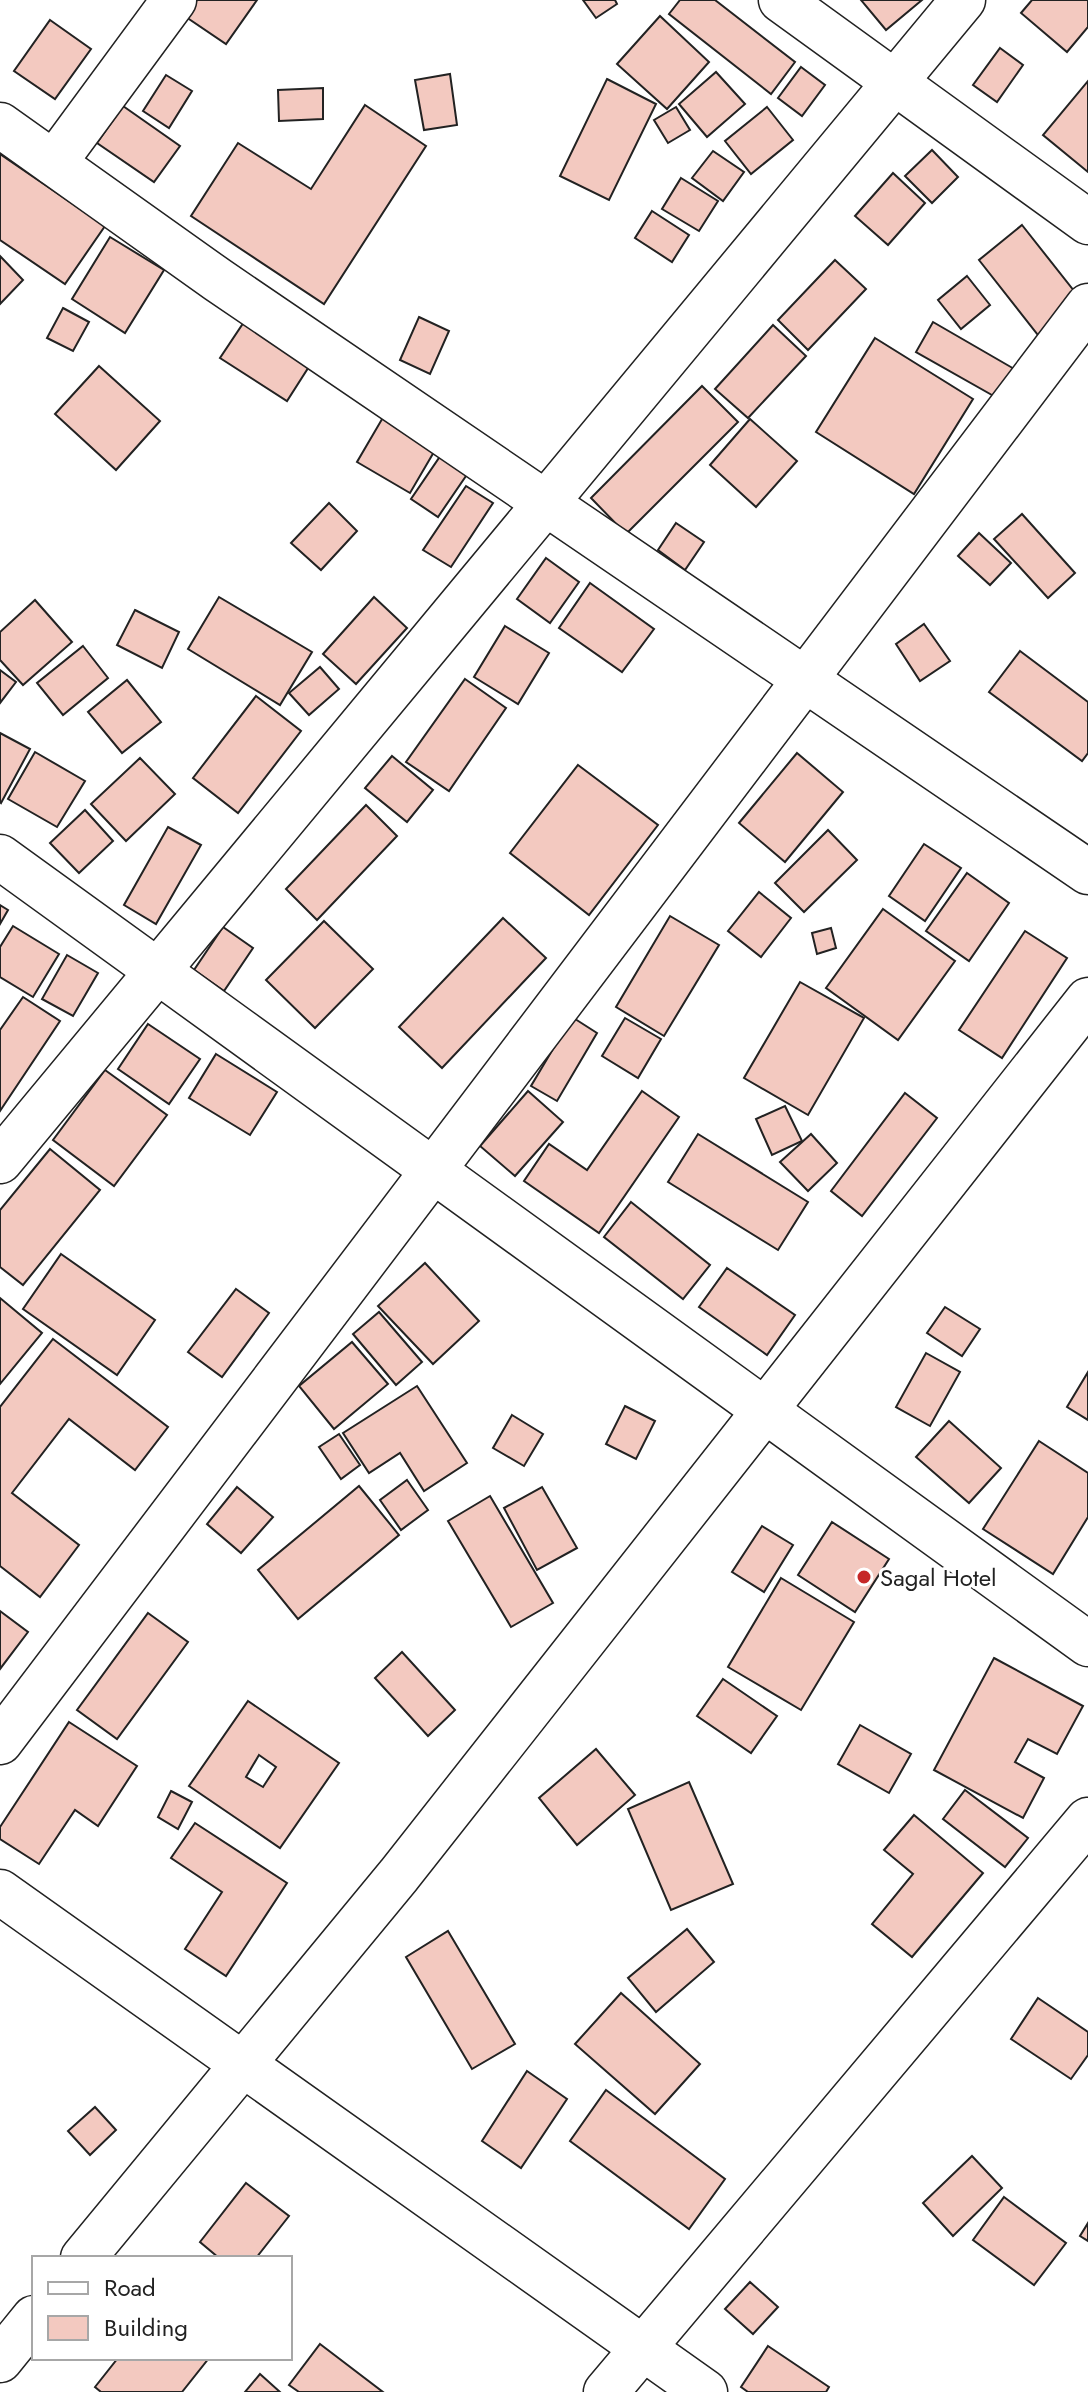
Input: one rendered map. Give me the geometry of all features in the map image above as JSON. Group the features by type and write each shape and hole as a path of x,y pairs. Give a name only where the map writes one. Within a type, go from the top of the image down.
{"street":[{"path":"54,163 174,0"},
{"path":"781,0 1088,222"},
{"path":"0,1161 963,0"},
{"path":"0,125 547,504 1088,872"},
{"path":"0,1742 1088,306"},
{"path":"0,857 1088,1644"},
{"path":"85,2256 399,1875 1088,1000"},
{"path":"606,2392 1088,1820"},
{"path":"0,1892 641,2350 705,2392"},
{"path":"0,2360 32,2320"}],"building":[{"path":"197,0 257,0 226,44 186,17"},
{"path":"583,0 615,0 617,4 596,18"},
{"path":"680,0 715,0 795,62 771,94 669,14"},
{"path":"861,0 922,0 886,30"},
{"path":"1032,0 1088,0 1088,27 1067,52 1021,13"},
{"path":"660,16 709,62 667,109 617,64"},
{"path":"50,20 91,49 55,99 14,71"},
{"path":"1000,48 1023,65 997,102 973,85"},
{"path":"801,67 825,85 802,116 778,98"},
{"path":"716,72 745,104 707,137 679,104"},
{"path":"450,74 457,125 424,130 415,80"},
{"path":"166,75 192,91 169,128 143,111"},
{"path":"607,79 656,104 609,200 560,176"},
{"path":"1088,81 1088,172 1043,135"},
{"path":"323,88 323,119 279,121 278,90"},
{"path":"365,105 426,146 324,304 191,216 238,143 311,189"},
{"path":"123,106 180,146 154,182 97,143"},
{"path":"676,107 690,130 668,143 654,120"},
{"path":"767,107 793,140 751,174 725,141"},
{"path":"932,150 958,177 932,203 905,176"},
{"path":"713,151 744,172 723,201 692,178"},
{"path":"0,154 105,226 65,284 0,240"},
{"path":"893,173 925,203 888,245 855,216"},
{"path":"681,178 718,201 699,231 662,209"},
{"path":"652,211 689,235 672,262 635,238"},
{"path":"1022,225 1082,301 1038,335 979,260"},
{"path":"110,237 164,270 125,333 72,299"},
{"path":"0,256 23,280 0,304"},
{"path":"835,260 866,289 808,350 778,320"},
{"path":"967,276 990,305 961,329 938,300"},
{"path":"63,308 89,322 73,351 47,338"},
{"path":"419,317 449,331 430,374 400,360"},
{"path":"244,322 310,365 287,401 220,358"},
{"path":"933,322 1016,370 999,399 916,352"},
{"path":"773,325 806,356 748,418 715,389"},
{"path":"875,338 973,399 914,494 816,432"},
{"path":"99,366 160,421 116,470 55,414"},
{"path":"702,386 738,422 626,534 591,498"},
{"path":"385,414 438,445 410,493 357,462"},
{"path":"750,419 797,461 756,507 710,465"},
{"path":"441,455 468,473 438,517 411,499"},
{"path":"466,486 493,503 451,567 423,550"},
{"path":"329,503 357,531 321,570 291,543"},
{"path":"1022,514 1075,573 1048,598 994,539"},
{"path":"676,523 704,542 685,570 658,550"},
{"path":"979,533 1011,563 990,585 958,556"},
{"path":"546,558 579,582 550,623 517,599"},
{"path":"590,583 654,629 622,672 559,628"},
{"path":"219,597 312,652 280,705 188,649"},
{"path":"374,597 407,628 356,684 323,654"},
{"path":"35,600 72,642 23,685 0,660 0,632"},
{"path":"135,610 179,632 162,668 117,645"},
{"path":"924,624 950,661 920,681 896,644"},
{"path":"505,626 549,653 518,704 474,677"},
{"path":"83,646 108,678 63,715 37,683"},
{"path":"1020,651 1088,702 1088,753 1082,761 989,692"},
{"path":"320,667 339,689 309,715 289,693"},
{"path":"0,670 16,682 0,703"},
{"path":"465,679 506,708 449,791 406,762"},
{"path":"127,680 161,722 122,753 88,712"},
{"path":"256,696 301,731 238,813 193,778"},
{"path":"0,733 30,749 1,803 0,802"},
{"path":"35,752 85,781 57,827 8,799"},
{"path":"797,753 843,792 785,862 739,823"},
{"path":"392,756 433,790 407,822 365,788"},
{"path":"140,758 175,794 126,841 91,804"},
{"path":"578,765 658,825 589,915 510,853"},
{"path":"366,805 397,836 317,920 286,889"},
{"path":"85,810 113,841 79,873 50,843"},
{"path":"168,827 201,845 156,924 124,905"},
{"path":"828,830 857,860 804,912 775,883"},
{"path":"924,844 961,868 925,921 889,896"},
{"path":"967,873 1009,903 969,961 926,931"},
{"path":"759,892 791,918 761,957 728,931"},
{"path":"0,905 8,910 0,924"},
{"path":"883,909 955,961 898,1040 826,988"},
{"path":"670,916 719,945 664,1036 616,1007"},
{"path":"503,918 546,958 442,1068 399,1027"},
{"path":"324,921 373,969 315,1028 266,980"},
{"path":"13,926 59,954 33,997 0,977 0,947"},
{"path":"223,927 253,948 224,991 194,970"},
{"path":"831,928 836,948 817,954 812,933"},
{"path":"1025,931 1067,958 1002,1058 959,1030"},
{"path":"67,955 98,973 73,1016 42,999"},
{"path":"800,982 864,1018 808,1115 744,1078"},
{"path":"23,997 60,1021 0,1111 0,1030"},
{"path":"572,1017 597,1033 557,1101 531,1086"},
{"path":"625,1018 661,1039 638,1078 602,1056"},
{"path":"148,1024 200,1059 169,1104 118,1069"},
{"path":"216,1054 277,1092 250,1135 189,1098"},
{"path":"105,1070 167,1115 114,1186 53,1140"},
{"path":"528,1091 563,1122 515,1176 480,1146"},
{"path":"642,1091 679,1117 599,1233 524,1181 549,1144 587,1170"},
{"path":"905,1093 937,1118 862,1216 831,1191"},
{"path":"785,1106 802,1141 772,1155 756,1119"},
{"path":"698,1134 808,1202 778,1250 668,1182"},
{"path":"811,1134 837,1163 808,1191 780,1162"},
{"path":"50,1149 100,1190 23,1285 0,1267 0,1210"},
{"path":"631,1202 710,1265 683,1299 604,1237"},
{"path":"61,1254 155,1320 117,1375 23,1309"},
{"path":"425,1263 479,1321 433,1364 378,1306"},
{"path":"727,1268 795,1315 767,1355 699,1307"},
{"path":"236,1289 269,1313 222,1377 188,1352"},
{"path":"0,1298 42,1333 0,1384"},
{"path":"945,1307 980,1329 962,1356 927,1333"},
{"path":"379,1312 422,1362 396,1385 353,1334"},
{"path":"53,1339 168,1427 135,1470 69,1419 12,1493 79,1545 40,1597 0,1566 0,1407"},
{"path":"352,1342 388,1384 334,1429 299,1386"},
{"path":"926,1353 960,1372 930,1426 896,1407"},
{"path":"1088,1372 1088,1420 1067,1407"},
{"path":"417,1386 467,1463 424,1491 400,1453 369,1473 343,1433"},
{"path":"625,1406 655,1421 636,1459 606,1444"},
{"path":"512,1415 543,1434 524,1466 493,1448"},
{"path":"949,1421 1001,1468 969,1503 916,1457"},
{"path":"339,1434 360,1465 341,1479 319,1447"},
{"path":"1039,1441 1088,1473 1088,1517 1053,1574 983,1529"},
{"path":"407,1480 428,1510 401,1530 380,1500"},
{"path":"359,1486 399,1535 298,1619 258,1570"},
{"path":"237,1487 273,1517 241,1553 207,1524"},
{"path":"542,1487 577,1548 537,1570 504,1508"},
{"path":"490,1496 553,1603 511,1627 448,1521"},
{"path":"832,1522 889,1559 855,1612 798,1575"},
{"path":"762,1526 793,1545 764,1592 732,1572"},
{"path":"781,1578 854,1622 801,1710 728,1667"},
{"path":"0,1611 28,1632 0,1669"},
{"path":"148,1613 188,1642 117,1739 77,1710"},
{"path":"402,1652 455,1710 428,1736 375,1678"},
{"path":"994,1658 1083,1706 1057,1754 1028,1739 1015,1762 1044,1778 1023,1818 934,1770"},
{"path":"723,1679 777,1716 751,1753 697,1716"},
{"path":"248,1701 339,1763 280,1848 189,1786","holes":["259,1755 276,1767 263,1787 246,1777"]},
{"path":"69,1722 137,1766 98,1826 75,1810 39,1864 0,1839 0,1827"},
{"path":"860,1725 911,1754 889,1793 838,1764"},
{"path":"596,1749 635,1795 577,1845 539,1798"},
{"path":"689,1782 733,1884 671,1910 628,1809"},
{"path":"965,1790 1028,1838 1005,1867 943,1819"},
{"path":"171,1791 192,1802 178,1829 158,1817"},
{"path":"914,1815 983,1873 912,1957 872,1924 913,1874 884,1850"},
{"path":"195,1823 287,1883 226,1976 185,1949 222,1892 171,1858"},
{"path":"687,1929 714,1962 656,2012 628,1978"},
{"path":"448,1931 515,2044 472,2069 406,1957"},
{"path":"621,1993 700,2064 655,2114 575,2044"},
{"path":"1038,1998 1088,2032 1088,2055 1071,2079 1011,2039"},
{"path":"527,2071 567,2099 521,2168 482,2141"},
{"path":"606,2090 725,2179 689,2229 570,2141"},
{"path":"95,2107 116,2130 90,2155 68,2131"},
{"path":"972,2156 1002,2188 953,2236 923,2203"},
{"path":"246,2183 289,2216 258,2256 217,2256 200,2242"},
{"path":"1004,2197 1066,2243 1034,2285 973,2240"},
{"path":"1088,2223 1088,2241 1080,2236"},
{"path":"750,2282 778,2307 753,2334 725,2309"},
{"path":"320,2344 383,2392 299,2392 289,2385"},
{"path":"768,2346 829,2387 826,2392 748,2392 741,2387"},
{"path":"116,2360 207,2360 182,2392 101,2392 95,2387"},
{"path":"260,2374 280,2392 245,2392"}],"place":[{"name":"Sagal Hotel","path":"864,1577"}]}
